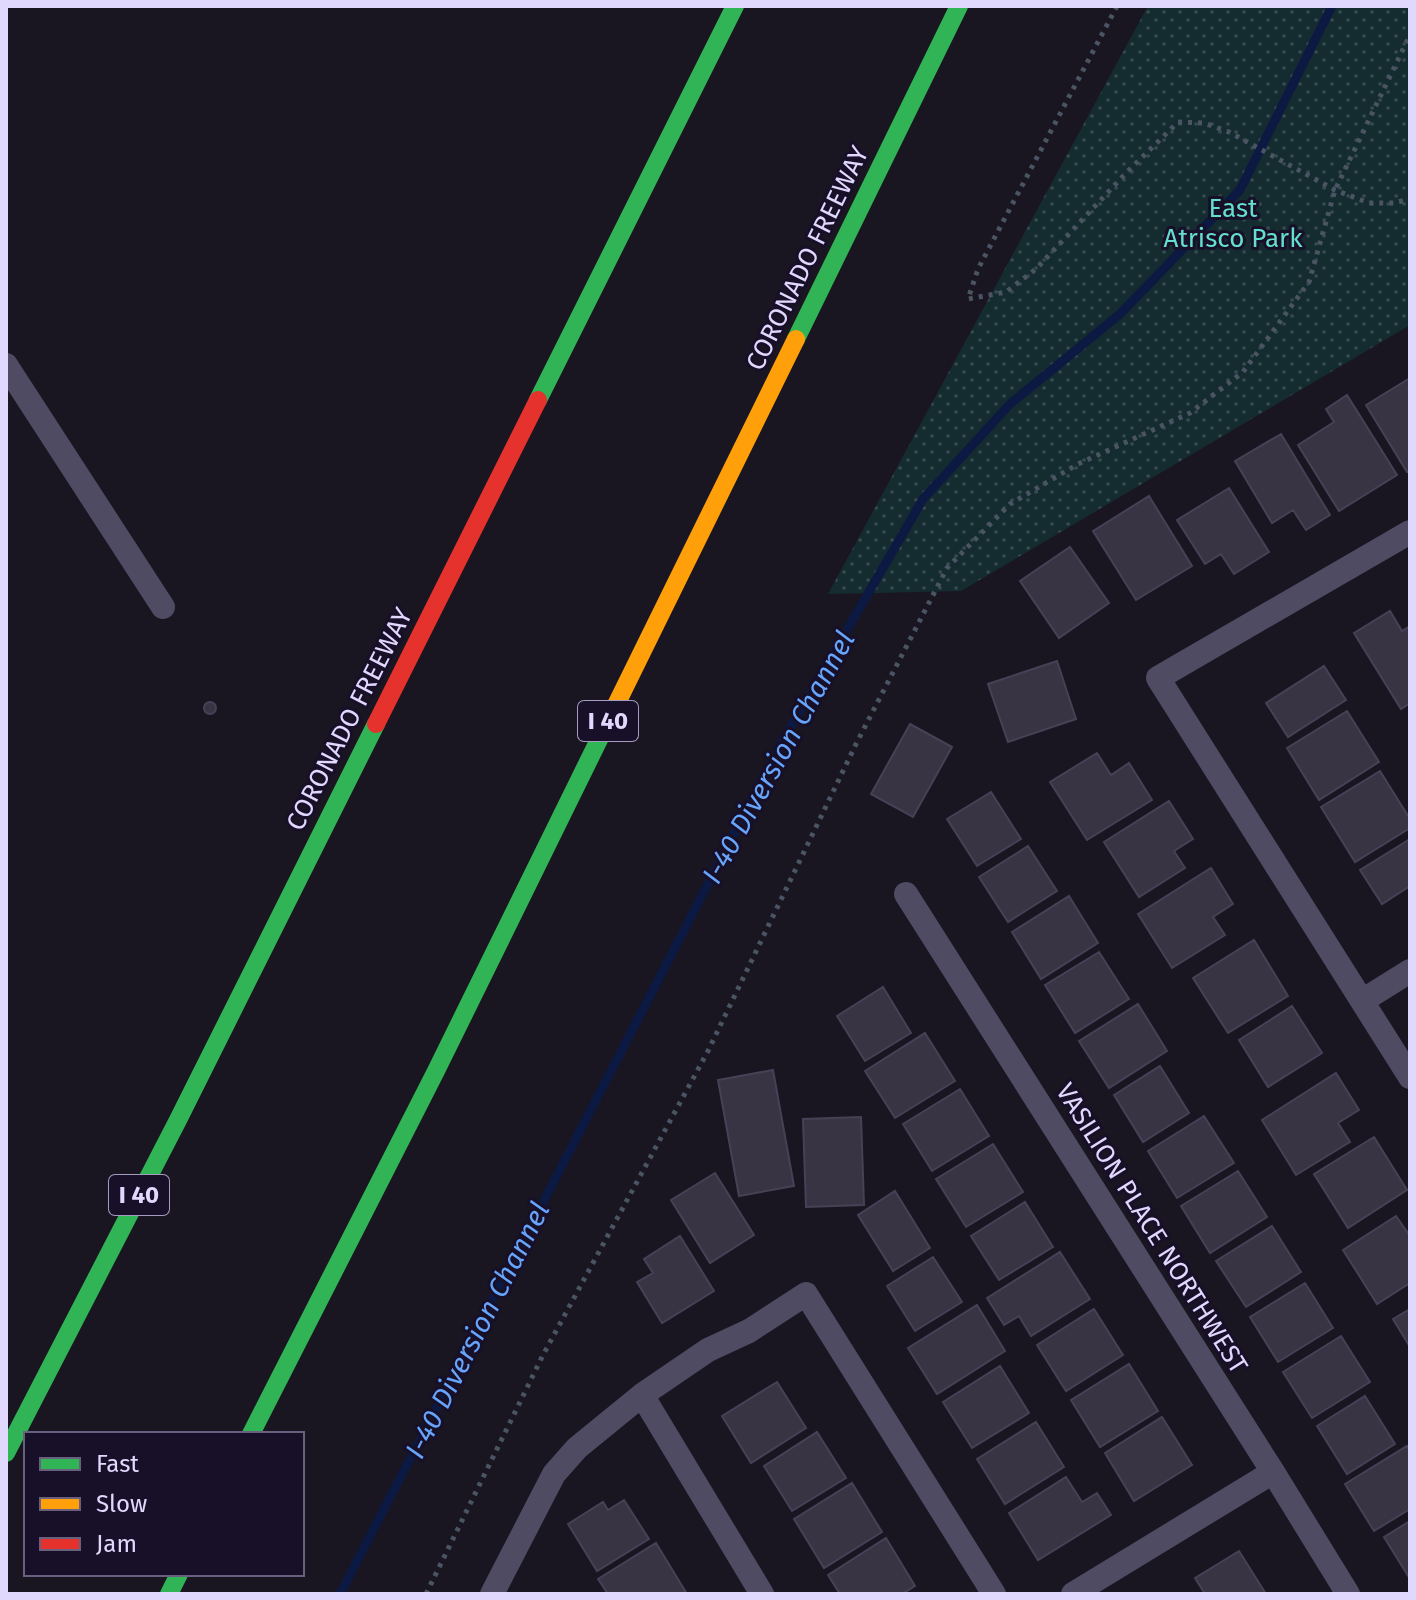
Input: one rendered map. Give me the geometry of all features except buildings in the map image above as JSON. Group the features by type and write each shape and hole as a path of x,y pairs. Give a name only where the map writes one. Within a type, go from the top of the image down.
{"highway":[{"name":"CORONADO FREEWAY","path":"6,1453 178,1120 735,6"},
{"name":"CORONADO FREEWAY","path":"252,1432 436,1071 959,6"},
{"path":"169,1594 178,1576"}],"street":[{"path":"6,365 163,607"},
{"path":"1410,532 1158,678 1410,1077"},
{"name":"VASILION PLACE NORTHWEST","path":"906,894 1348,1594"},
{"path":"1362,1001 1410,971"},
{"path":"492,1594 554,1474 577,1448 642,1395 708,1350 749,1331 806,1294 994,1594"},
{"path":"642,1395 762,1594"},
{"path":"1073,1594 1273,1472"}],"path":[{"path":"1117,6 978,269 968,299 1006,292 1036,269 1178,122 1204,123 1229,132 1335,190 1369,203 1394,203 1410,199"},
{"path":"426,1594 543,1355 708,1051 857,742 947,568 1010,504 1078,464 1190,413 1243,372 1309,282 1335,190 1410,35"}],"green space":[{"name":"East Atrisco Park","path":"1148,6 1410,6 1410,325 961,591 828,594"}],"waterway":[{"name":"I-40 Diversion Channel","path":"340,1594 780,745 923,499 1010,404 1120,314 1240,190 1332,6"}],"traffic: fast":[{"path":"538,400 735,6"},
{"path":"796,339 959,6"},
{"path":"252,1432 436,1071 616,705"},
{"path":"6,1453 178,1120 376,724"},
{"path":"169,1594 178,1576"}],"traffic: slow":[{"path":"616,705 796,339"}],"traffic: jam":[{"path":"376,724 538,400"}]}
